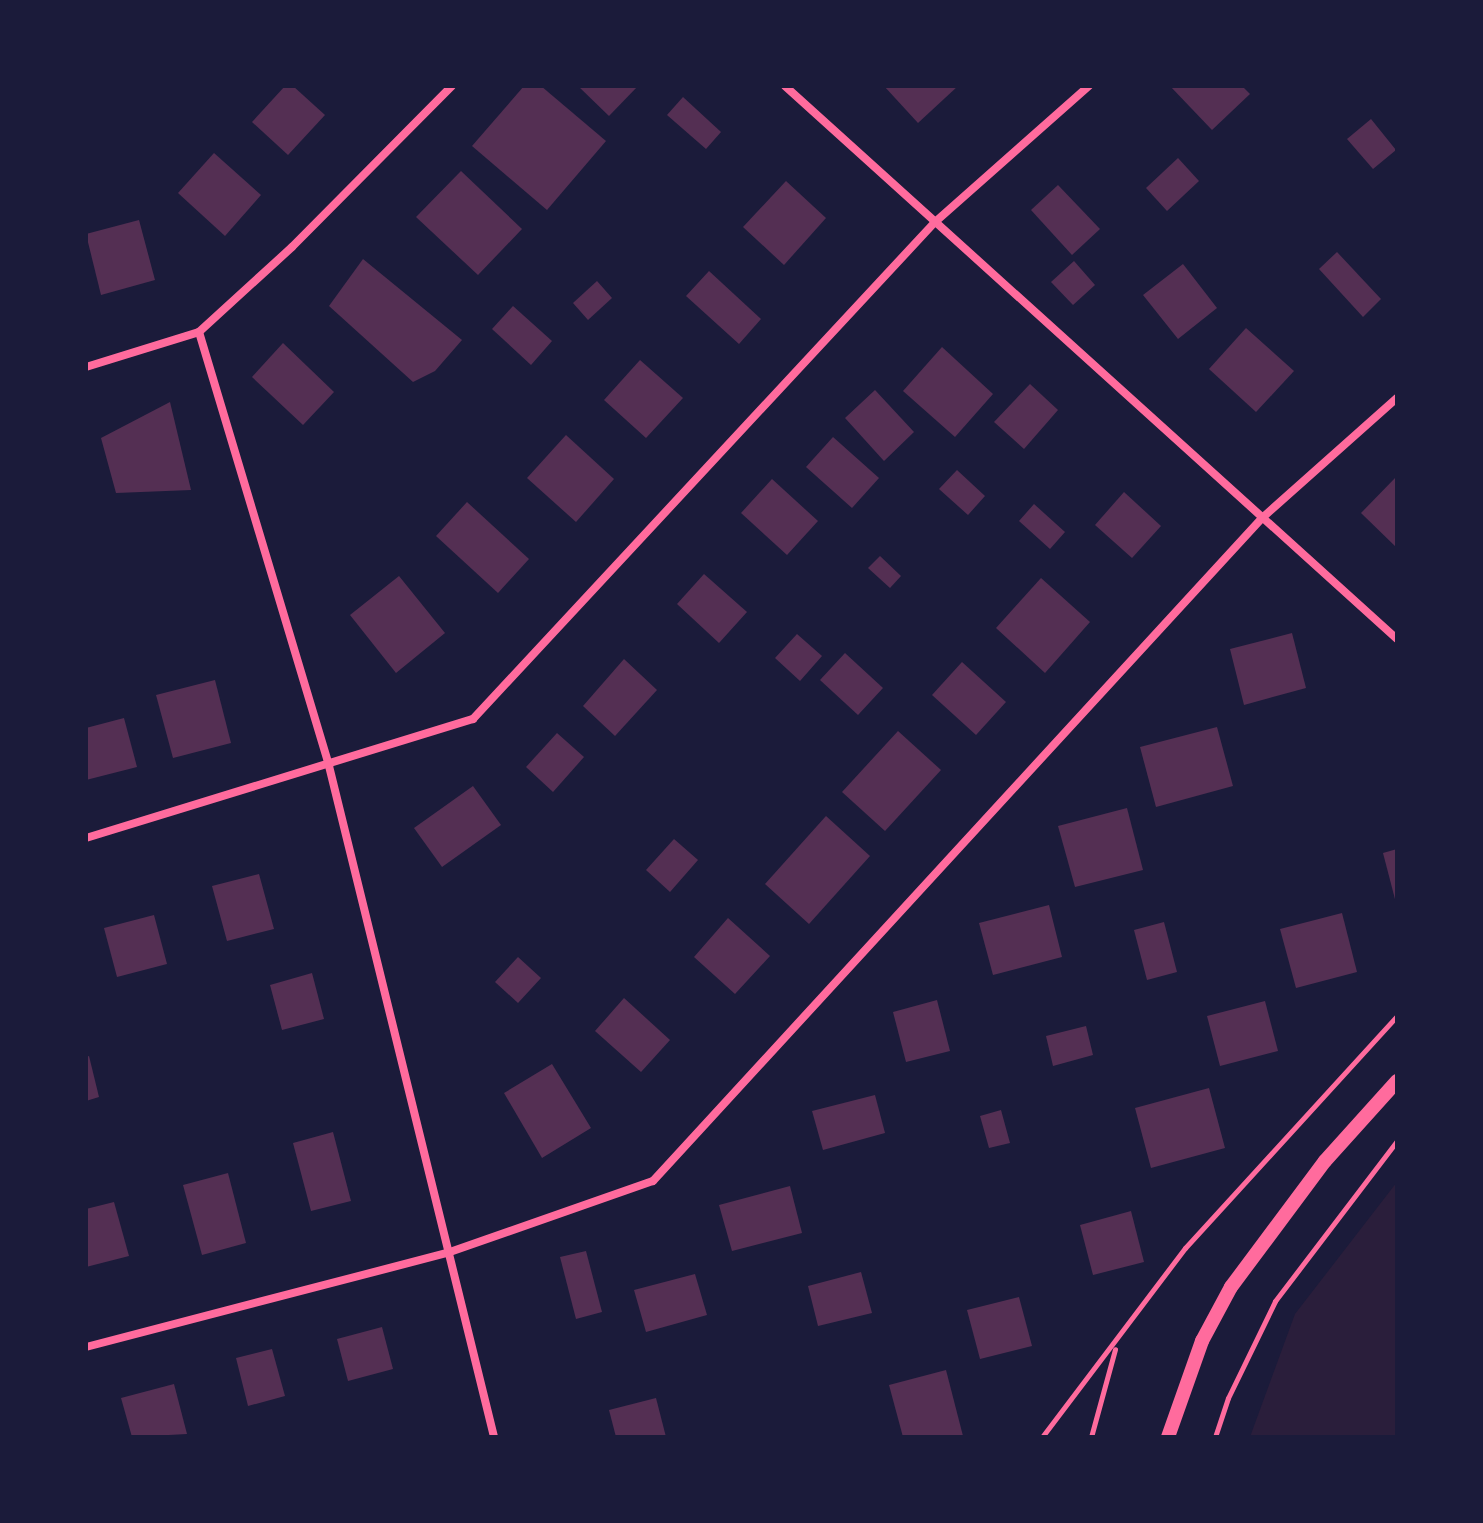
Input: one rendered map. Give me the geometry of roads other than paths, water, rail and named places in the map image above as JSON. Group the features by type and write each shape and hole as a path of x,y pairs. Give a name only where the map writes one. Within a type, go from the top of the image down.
{"street":[{"path":"86,367 199,332 292,247 452,86"},
{"path":"785,86 1397,639"},
{"path":"86,838 329,766 473,719 934,223 1089,86"},
{"path":"199,332 329,766 494,1437"},
{"path":"86,1347 447,1253 653,1181 1261,519 1397,398"},
{"path":"1168,1437 1202,1341 1231,1287 1325,1161 1397,1081"}]}
